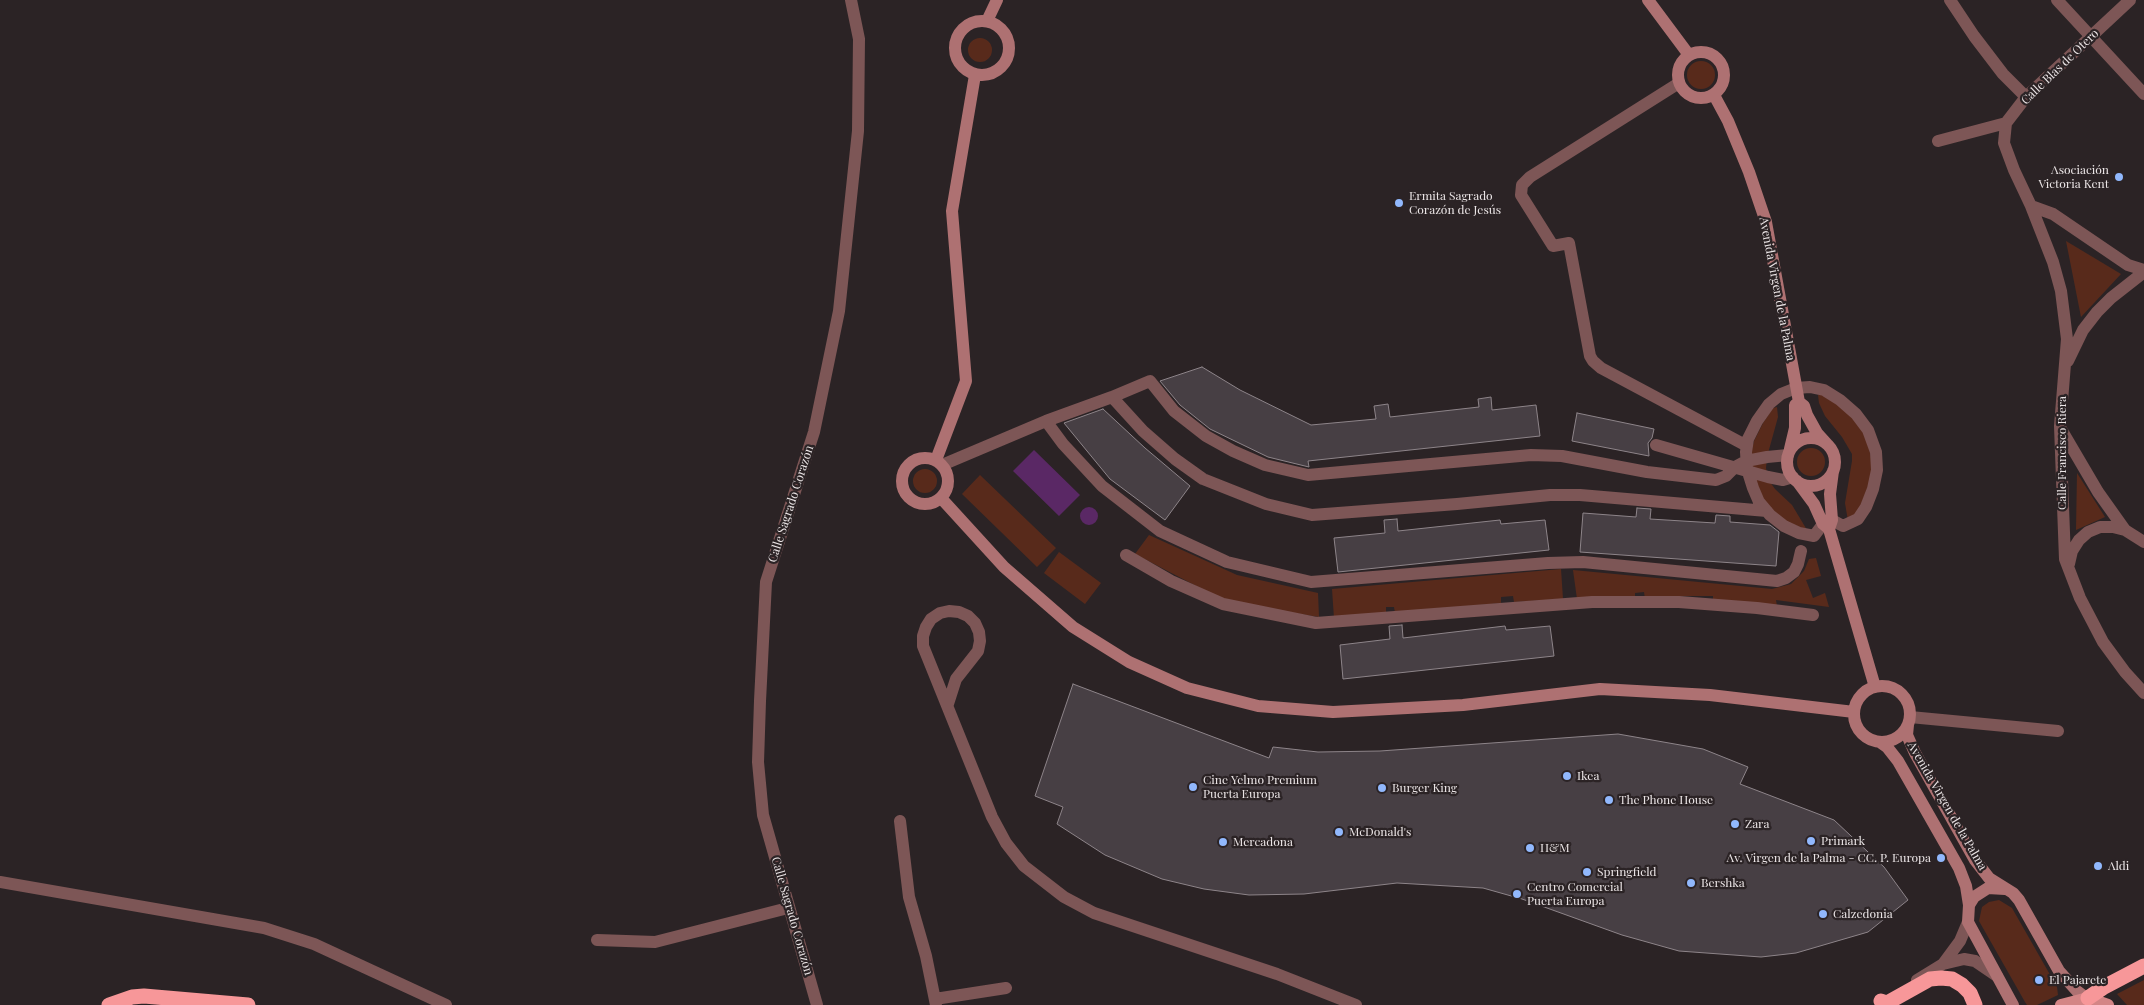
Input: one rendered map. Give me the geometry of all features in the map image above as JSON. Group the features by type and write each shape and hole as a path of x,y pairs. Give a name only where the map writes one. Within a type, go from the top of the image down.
{"highway":[{"path":"2087,998 2144,966"},
{"path":"1877,1003 1887,1003 1930,979 1941,978 1952,979 1962,985 1970,993 1974,1005"},
{"path":"108,1005 132,997 144,996 248,1005"}],"main road":[{"path":"2061,1005 2087,998 2108,1005"}],"street":[{"name":"Calle Sagrado Corazón","path":"817,1005 763,815 758,762 766,582 814,432 839,311 858,131 859,39 851,0"},
{"path":"987,21 997,0"},
{"path":"1648,0 1689,55"},
{"path":"1950,0 2003,74 2026,97"},
{"path":"2057,0 2144,94"},
{"name":"Calle Blas de Otero","path":"2006,123 2026,97 2130,0"},
{"path":"987,21 1002,29 1009,45 1009,54 1006,62 992,74 975,75 966,71 955,56 956,38 961,29 969,24 987,21"},
{"path":"1704,52 1718,60 1722,66 1723,82 1714,95 1708,98 1694,98 1687,95 1678,83 1677,77 1680,64 1689,55 1704,52"},
{"path":"975,75 952,211 966,381 939,462 948,478 948,485 941,498 927,504 919,503 907,494 902,480 904,472 914,461 921,458 939,462 1150,381 1174,411 1206,436 1233,451 1265,465 1308,475 1531,455 1570,457 1647,472 1716,480 1726,476 1735,467"},
{"path":"1678,83 1524,181 1520,190 1523,199 1553,246 1569,242 1590,356 1596,365 1746,446"},
{"name":"Avenida Virgen de la Palma","path":"1714,95 1749,172 1766,222 1799,402 1804,406 1817,433 1827,444"},
{"path":"1938,141 2006,123"},
{"name":"Calle Francisco Riera","path":"2006,123 2004,143 2053,262 2061,291 2067,339 2063,370 2060,426 2065,559 2080,598 2103,642 2125,672 2144,693"},
{"path":"2031,206 2053,214 2128,265 2144,271"},
{"path":"2063,370 2083,330 2097,312 2144,271"},
{"path":"1828,524 1843,526 1858,519 1866,507 1873,489 1877,470 1876,452 1868,430 1856,414 1840,400 1824,390 1810,387 1796,388 1781,394 1769,404 1756,422 1746,446 1747,466 1753,488 1767,511 1784,526 1799,533 1814,536 1828,524 1834,456 1827,444 1820,440 1806,438 1799,441 1789,454 1788,467 1828,524 1875,687"},
{"path":"1112,397 1143,431 1162,448 1204,479 1266,504 1312,515 1580,494 1767,511"},
{"name":"Avenida Virgen de la Palma","path":"1789,454 1795,428 1795,405 1799,402"},
{"path":"1046,421 1063,444 1102,486 1160,531 1227,562 1311,582 1548,563 1583,562 1777,582 1794,572 1801,551"},
{"path":"2060,426 2098,492 2125,530"},
{"path":"1656,445 1735,467 1747,466 1767,456 1789,454"},
{"path":"1747,466 1783,480 1794,478 1809,486 1817,485 1829,477 1833,471"},
{"path":"941,498 1004,567 1073,627 1129,662 1187,688 1258,706 1333,712 1463,705 1600,690 1710,695 1854,712"},
{"path":"2071,577 2069,564 2072,552 2083,536 2100,527 2113,526 2125,530 2144,542"},
{"path":"1126,555 1171,581 1223,604 1279,617 1316,623 1592,602 1679,602 1757,608 1813,615"},
{"path":"948,704 956,678 978,651 980,641 979,632 968,616 959,612 949,611 940,613 926,626 923,646 992,817 1006,842 1024,866 1064,897 1094,913 1277,974 1356,1005"},
{"path":"1875,687 1892,688 1900,693 1906,700 1909,721 1896,738 1880,742 1864,736 1858,729 1854,712 1860,696 1875,687"},
{"path":"1909,721 2058,731"},
{"name":"Avenida Virgen de la Palma","path":"1909,721 1907,735 1913,748 1975,860 1989,878 2013,893 2019,900 2059,971 2077,991 2087,998"},
{"name":"Avenida Virgen de la Palma","path":"1880,742 1887,746 1898,761 1959,868 1966,886 1970,905 1968,922"},
{"path":"900,820 909,897 926,956 935,1002 1006,988"},
{"path":"0,882 264,928 314,944 446,1005"},
{"path":"1970,905 1980,892 1988,888 2005,889"},
{"path":"597,940 655,942 788,908"},
{"path":"1943,964 1960,941 1968,922"},
{"path":"1968,922 2014,1005"},
{"path":"1877,1003 1943,964 1964,959 1975,961 1988,968 1999,978"}],"shaded area":[{"path":"980,38 985,39 991,45 991,55 985,61 980,62 975,61 969,55 968,50 969,45 975,39"},
{"path":"1701,61 1711,65 1715,75 1711,85 1701,89 1691,85 1687,75 1691,65"},
{"path":"2066,241 2121,274 2081,317"},
{"path":"1818,395 1822,395 1846,410 1863,432 1869,448 1872,462 1872,477 1858,512 1848,521 1845,503 1852,454 1842,437 1825,416 1819,403"},
{"path":"1777,407 1778,417 1767,457 1768,479 1775,489 1792,505 1807,530 1781,519 1764,501 1752,477 1751,453 1754,441 1773,408"},
{"path":"1811,448 1821,452 1825,462 1821,472 1811,476 1801,472 1797,462 1801,452"},
{"path":"1034,450 1080,495 1059,516 1013,471"},
{"path":"925,469 933,473 937,481 933,489 925,493 917,489 913,481 917,473"},
{"path":"2077,473 2105,517 2076,530"},
{"path":"980,475 1056,548 1037,567 962,494"},
{"path":"1089,507 1095,510 1098,516 1095,522 1089,525 1083,522 1080,516 1083,510"},
{"path":"1149,535 1237,575 1318,593 1319,617 1227,602 1135,554"},
{"path":"1059,552 1101,583 1085,604 1044,573"},
{"path":"1816,558 1821,576 1806,580 1813,598 1825,593 1829,607 1776,600 1777,606 1713,601 1713,596 1675,596 1645,599 1644,592 1635,593 1635,599 1577,599 1573,570 1772,589 1791,584 1804,571 1809,559"},
{"path":"1561,569 1563,599 1514,602 1513,596 1501,597 1501,603 1395,613 1394,607 1386,607 1386,614 1334,618 1332,589"},
{"name":"El Pajarete","path":"1999,900 2012,908 2057,987 2058,995 2037,1005 2027,1005 2025,1002 1979,921 1982,907 1989,902"},
{"path":"2144,980 2144,1005 2127,1005 2117,994"}],"building":[{"path":"1202,367 1240,390 1311,425 1376,419 1374,406 1388,404 1390,417 1479,407 1478,399 1491,397 1492,410 1536,405 1540,436 1308,461 1309,467 1268,457 1210,429 1180,405 1160,381"},
{"path":"1103,409 1190,486 1165,520 1110,479 1064,423"},
{"path":"1577,413 1654,429 1652,438 1648,443 1649,456 1572,441"},
{"path":"1637,508 1651,509 1650,519 1715,523 1716,515 1730,516 1730,522 1770,525 1779,532 1776,566 1580,552 1583,513 1636,517"},
{"path":"1397,519 1398,531 1500,520 1501,524 1545,520 1549,550 1338,572 1334,538 1385,533 1384,520"},
{"path":"1402,625 1403,638 1505,626 1506,630 1550,626 1554,656 1343,679 1340,645 1390,639 1389,626"},
{"path":"1073,684 1269,758 1273,747 1318,752 1380,751 1618,734 1703,749 1748,767 1740,784 1834,820 1884,867 1908,900 1868,932 1796,953 1761,957 1679,951 1622,935 1522,899 1483,888 1397,883 1304,894 1249,895 1204,889 1162,879 1105,855 1057,824 1063,807 1035,796"}],"place":[{"name":"Asociación Victoria Kent","path":"2119,177"},
{"name":"Ermita Sagrado Corazón de Jesús","path":"1399,203"},
{"name":"Ikea","path":"1567,776"},
{"name":"Cine Yelmo Premium Puerta Europa","path":"1193,787"},
{"name":"Burger King","path":"1382,788"},
{"name":"The Phone House","path":"1609,800"},
{"name":"Zara","path":"1735,824"},
{"name":"McDonald's","path":"1339,832"},
{"name":"Primark","path":"1811,841"},
{"name":"Mercadona","path":"1223,842"},
{"name":"H&M","path":"1530,848"},
{"name":"Av. Virgen de la Palma - CC. P. Europa","path":"1941,858"},
{"name":"Aldi","path":"2098,866"},
{"name":"Springfield","path":"1587,872"},
{"name":"Bershka","path":"1691,883"},
{"name":"Centro Comercial Puerta Europa","path":"1517,894"},
{"name":"Calzedonia","path":"1823,914"},
{"name":"El Pajarete","path":"2039,980"}]}
